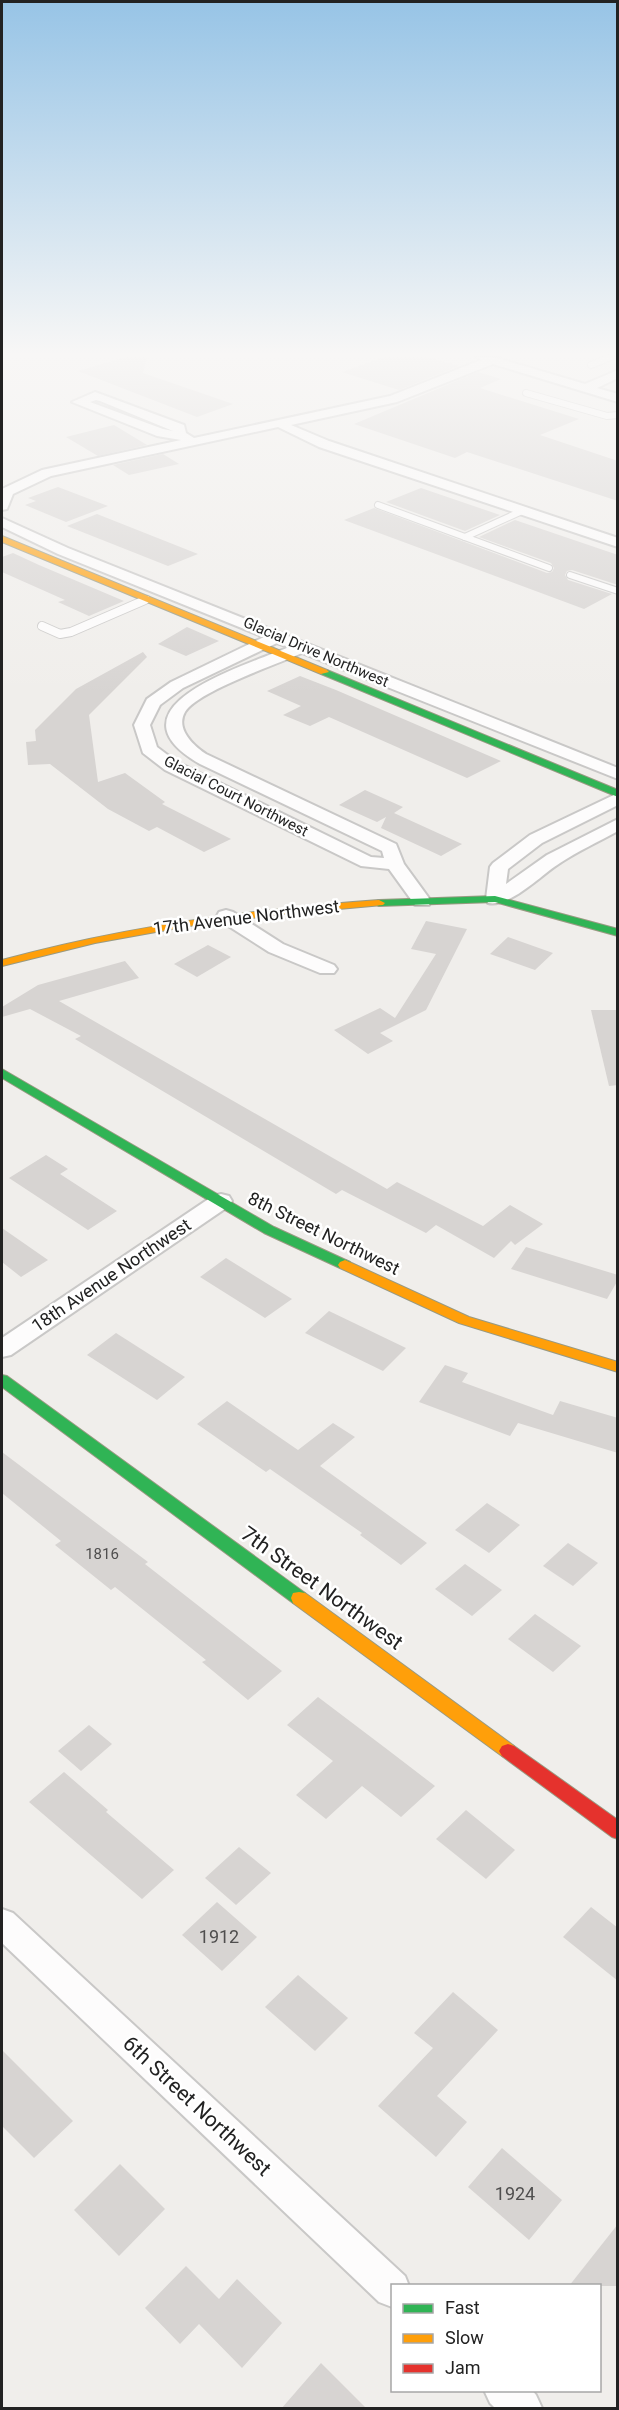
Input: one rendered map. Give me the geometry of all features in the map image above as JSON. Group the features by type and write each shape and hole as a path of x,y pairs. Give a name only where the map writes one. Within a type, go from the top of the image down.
{"street":[{"path":"2,480 27,469"},
{"path":"5,495 46,473 62,469"},
{"path":"399,469 618,543"},
{"path":"442,469 510,492"},
{"path":"2,522 63,550 618,774"},
{"name":"Glacial Drive Northwest","path":"2,539 618,796"},
{"name":"Glacial Court Northwest","path":"279,636 177,685 153,702 142,725 149,749 171,766 367,862 394,864"},
{"path":"303,646 198,694 178,710 174,725 182,742 223,770 390,848 394,864 422,901"},
{"path":"495,899 499,867 536,839 618,796"},
{"name":"17th Avenue Northwest","path":"495,899 553,860 618,824"},
{"name":"17th Avenue Northwest","path":"2,963 67,944 226,916 314,907 422,901 495,899 618,933"},
{"path":"226,916 276,948 327,969"},
{"name":"8th Street Northwest","path":"2,1073 269,1230 464,1320 618,1367"},
{"name":"18th Avenue Northwest","path":"2,1349 221,1201"},
{"name":"7th Street Northwest","path":"2,1380 618,1831"},
{"name":"6th Street Northwest","path":"2,1923 391,2287"},
{"path":"504,2392 523,2409"}],"lane":[{"path":"378,505 549,568"},
{"path":"465,537 522,511"},
{"path":"570,575 618,591"},
{"path":"42,626 60,634 71,632 147,599"}],"building":[{"path":"120,469 154,469 129,475"},
{"path":"521,469 618,469 618,501"},
{"path":"58,487 108,506 66,522 25,505 36,501 28,498"},
{"path":"421,488 500,515 465,531 386,502"},
{"path":"374,508 547,573 552,572 554,568 551,563 479,537 515,520 618,555 618,585 572,570 567,571 565,575 568,580 612,594 584,609 344,520"},
{"path":"97,514 198,554 168,566 67,526"},
{"path":"13,553 124,601 89,616 58,602 65,600 2,572 2,557"},
{"path":"187,627 219,641 186,656 158,644"},
{"path":"143,652 147,657 89,715 98,782 125,773 165,802 162,804 231,839 204,852 157,827 149,831 108,809 50,764 28,765 26,742 36,741 35,730 76,689"},
{"path":"300,676 501,761 467,778 329,717 310,726 283,715 301,706 267,691"},
{"path":"365,790 403,807 394,813 462,844 441,856 381,828 386,817 377,822 339,805"},
{"path":"426,921 467,929 426,1010 380,1033 393,1041 368,1054 334,1030 380,1008 395,1018 436,954 411,949"},
{"path":"508,937 553,953 535,970 490,954"},
{"path":"208,945 231,957 197,977 174,964"},
{"path":"125,961 139,978 59,1001 387,1189 397,1182 483,1226 510,1205 543,1224 515,1245 511,1241 494,1258 436,1225 426,1233 342,1190 336,1194 75,1039 81,1036 30,1009 2,1017 2,1007 38,985"},
{"path":"591,1010 618,1010 618,1085 609,1086"},
{"path":"46,1155 68,1169 60,1174 117,1211 88,1230 9,1178"},
{"path":"2,1228 48,1260 21,1277 2,1262"},
{"path":"526,1247 618,1275 618,1280 607,1299 511,1269"},
{"path":"226,1258 292,1299 265,1318 200,1277"},
{"path":"329,1311 406,1348 383,1371 305,1333"},
{"path":"116,1333 185,1377 157,1400 87,1355"},
{"path":"445,1365 468,1373 462,1382 553,1415 560,1401 618,1418 618,1453 518,1423 510,1436 419,1402"},
{"path":"227,1401 298,1450 333,1423 355,1437 320,1466 427,1543 401,1565 360,1535 362,1533 270,1469 266,1472 197,1424"},
{"path":"2,1452 148,1562 145,1564 282,1671 248,1700 202,1662 206,1660 115,1587 111,1590 55,1545 61,1541 2,1493"},
{"path":"487,1503 520,1525 489,1553 455,1530"},
{"path":"568,1543 598,1563 573,1586 543,1566"},
{"path":"465,1564 502,1590 472,1616 435,1589"},
{"path":"535,1614 581,1646 553,1672 508,1639"},
{"path":"318,1697 435,1786 401,1817 362,1786 326,1819 296,1795 333,1761 287,1725"},
{"path":"89,1725 112,1744 81,1771 58,1751"},
{"path":"64,1772 108,1810 106,1812 174,1870 142,1899 29,1802"},
{"path":"466,1810 515,1850 486,1879 436,1839"},
{"path":"239,1847 271,1873 236,1905 205,1878"},
{"path":"217,1902 257,1937 222,1971 182,1935"},
{"path":"591,1907 618,1928 618,1981 563,1937"},
{"path":"298,1975 348,2018 315,2051 265,2007"},
{"path":"453,1992 498,2030 437,2096 467,2122 436,2157 378,2106 433,2048 414,2033"},
{"path":"2,2050 73,2121 34,2158 2,2126"},
{"path":"502,2148 562,2200 529,2240 468,2187"},
{"path":"120,2164 165,2209 119,2256 74,2210"},
{"path":"618,2224 618,2286 571,2284"},
{"path":"186,2266 219,2299 237,2279 282,2323 242,2368 199,2324 180,2344 145,2308"},
{"path":"321,2363 367,2409 281,2409"}],"traffic: fast":[{"path":"324,672 618,794"},
{"path":"379,903 495,899 618,933"},
{"path":"2,1073 269,1230 345,1265"},
{"path":"2,1380 299,1598"}],"traffic: slow":[{"path":"2,539 324,672"},
{"path":"2,963 48,950 189,922 379,903"},
{"path":"345,1265 464,1320 618,1367"},
{"path":"299,1598 508,1751"}],"traffic: jam":[{"path":"508,1751 618,1831"}]}
